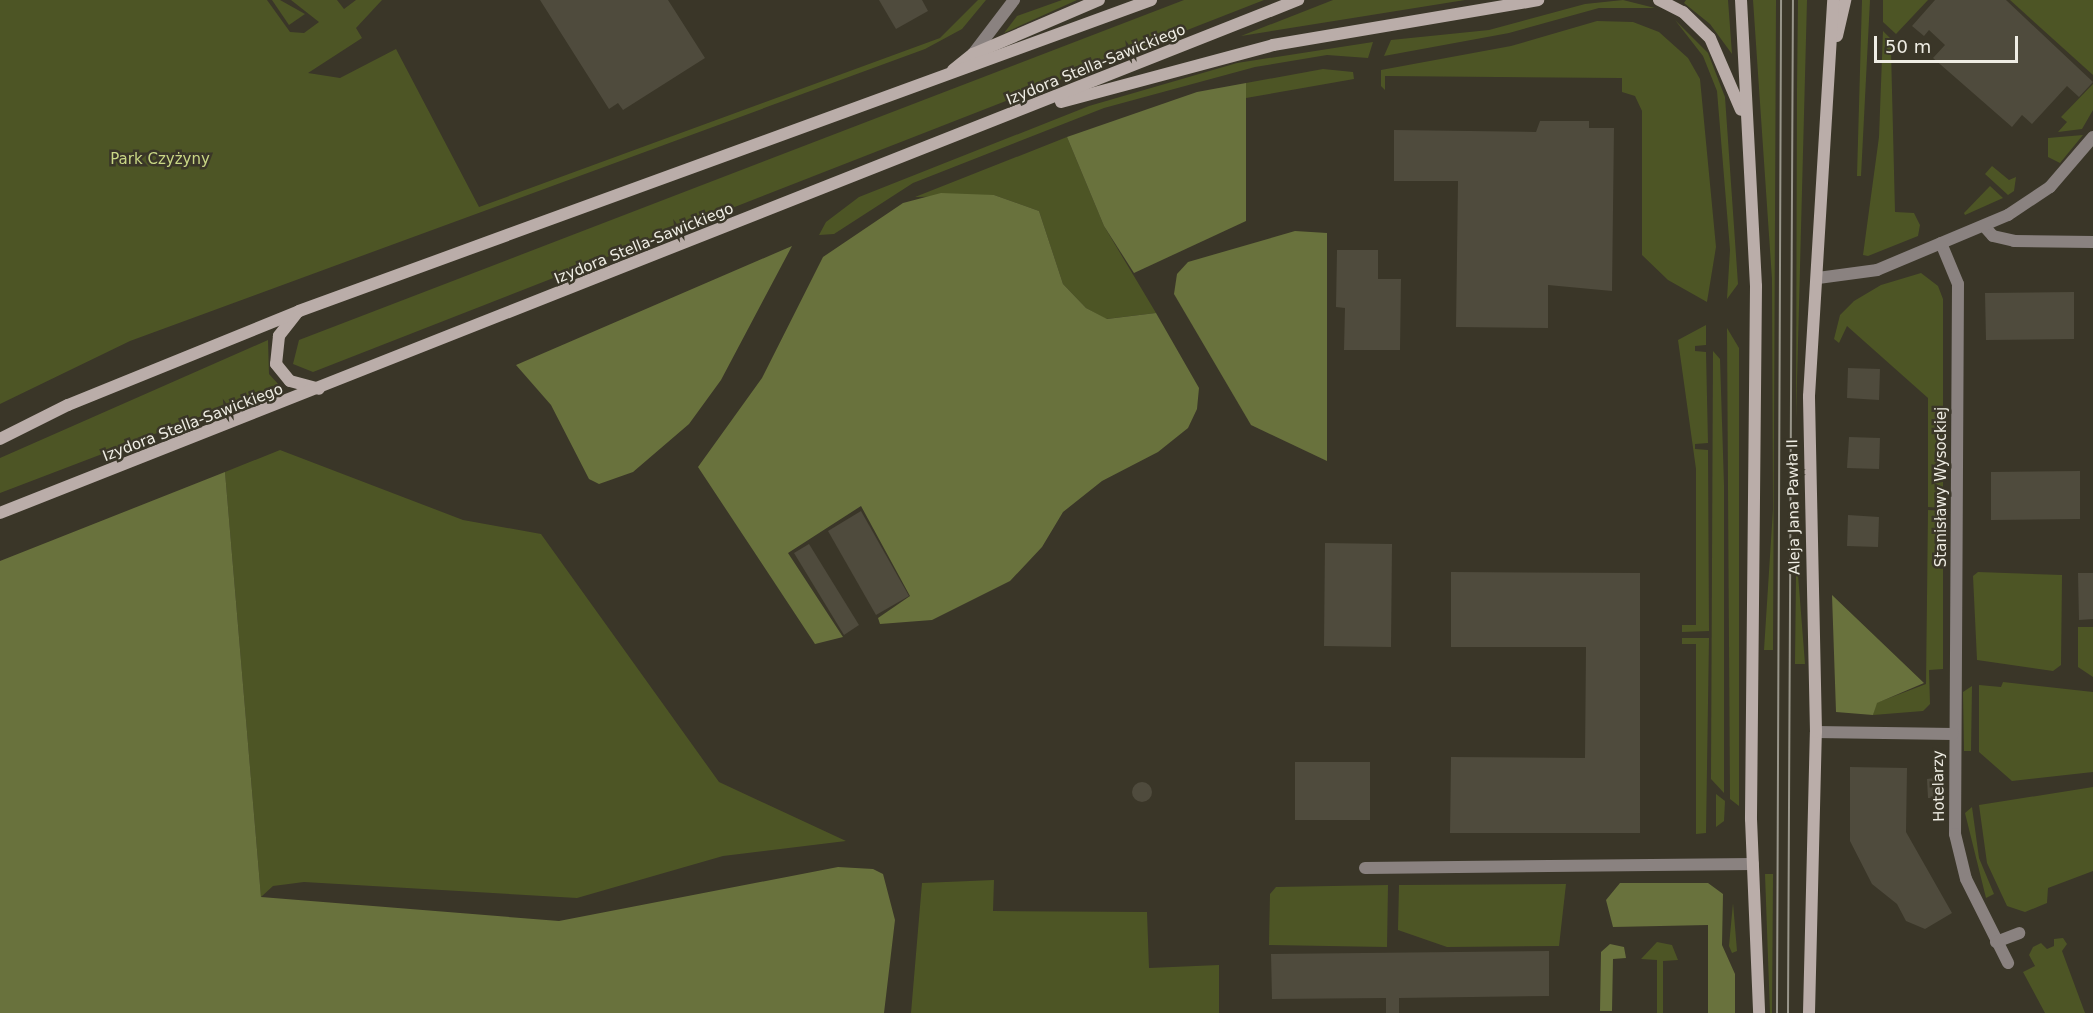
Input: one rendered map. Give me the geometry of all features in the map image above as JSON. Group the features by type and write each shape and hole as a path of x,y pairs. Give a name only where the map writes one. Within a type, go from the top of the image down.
{"main road":[{"path":"945,76 973,54 1099,0"},
{"path":"0,439 79,400 299,311 1151,0"},
{"name":"Izydora Stella-Sawickiego","path":"0,513 1025,111 1299,0"},
{"path":"1025,111 1273,45 1538,0"},
{"path":"1659,0 1692,20 1717,48 1746,128"},
{"path":"1741,0 1756,315 1753,864 1759,1013"},
{"name":"Aleja Jana Pawła II","path":"1809,1013 1816,732 1808,509 1833,0"},
{"path":"1829,76 1845,0"},
{"path":"299,311 279,336 276,364 290,381 321,389"}],"street":[{"path":"973,54 1014,0"},
{"path":"1818,278 1866,273 1984,226 2050,186 2093,137"},
{"path":"1984,226 1993,236 2014,241 2093,242"},
{"name":"Stanisławy Wysockiej","path":"1941,243 1958,284 1953,734"},
{"name":"Hotelarzy","path":"1816,732 1953,734 1959,857 1996,942 2008,963"},
{"path":"1365,868 1753,864"},
{"path":"1996,942 2019,933"}],"green space":[{"name":"Park Czyżyny","path":"0,0 267,0 290,32 304,33 319,22 291,0 337,0 344,9 356,0 382,0 356,28 362,38 308,73 340,78 396,49 479,207 940,38 978,0 986,0 962,29 925,49 130,341 0,404"},
{"path":"272,0 280,0 305,14 289,25"},
{"path":"1062,0 1077,0 1004,33 1017,16"},
{"path":"1184,0 1264,0 313,372 293,364 299,340"},
{"path":"1333,0 1465,0 1241,36"},
{"path":"1623,0 1655,8 1599,8 1509,33 1384,56 1391,40 1489,30 1585,4"},
{"path":"1686,0 1728,0 1732,54 1710,24 1684,3"},
{"path":"1753,0 1776,0 1773,650 1764,650 1773,509 1772,279"},
{"path":"1798,0 1807,0 1796,420 1797,90"},
{"path":"1862,0 1870,0 1861,176 1857,176"},
{"path":"1883,0 1928,0 1896,34 1883,22"},
{"path":"2010,0 2093,0 2093,75"},
{"path":"1675,20 1708,53 1725,97 1738,284 1727,299 1730,250 1717,91 1703,56"},
{"path":"1597,21 1633,22 1659,32 1688,58 1700,79 1716,247 1707,302 1668,280 1642,255 1642,111 1635,96 1622,92 1622,78 1385,76 1385,90 1381,86 1381,70 1511,46"},
{"path":"1883,31 1897,45 1891,50 1895,212 1914,213 1920,225 1918,236 1868,256 1863,255 1879,137"},
{"path":"1373,42 1368,58 1327,55 1255,67 1104,108 913,183 834,234 819,235 826,222 859,197 1089,106 1237,63"},
{"path":"1323,69 1353,72 1354,79 1246,98 1246,83"},
{"path":"1246,83 1246,221 1134,273 1104,226 1067,137 1197,92"},
{"path":"2093,84 2093,110 2082,129 2058,132 2067,122 2061,117"},
{"path":"2083,135 2060,163 2048,157 2048,138"},
{"path":"1067,137 1104,226 1156,313 1106,319 1086,308 1063,284 1039,211 994,195 915,197"},
{"path":"1992,166 2009,180 2016,177 2014,191 2008,195 1985,174"},
{"path":"1990,186 2003,198 1965,215 1964,213"},
{"path":"941,193 994,195 1039,211 1063,284 1086,308 1107,319 1156,313 1199,388 1197,409 1188,428 1158,452 1102,481 1063,512 1042,547 1010,581 932,620 880,624 878,618 910,596 861,506 788,553 843,637 815,644 698,467 762,378 823,257 903,203"},
{"path":"1295,231 1327,233 1327,461 1251,425 1174,294 1177,274 1188,262"},
{"path":"792,246 721,380 689,424 633,472 599,484 589,479 551,405 516,365"},
{"path":"1921,273 1938,286 1943,299 1943,508 1928,507 1928,398 1847,326 1839,343 1834,339 1840,315 1854,301 1881,285"},
{"path":"1706,325 1706,345 1695,346 1695,351 1706,352 1708,443 1695,444 1695,449 1708,450 1709,631 1682,632 1682,625 1696,625 1696,469 1678,340"},
{"path":"1727,328 1739,348 1739,806 1730,799"},
{"path":"268,340 269,374 280,386 0,493 0,458"},
{"path":"1713,351 1720,359 1724,485 1724,793 1711,779"},
{"path":"280,450 463,520 541,534 719,782 846,841 723,856 577,898 304,882 273,886 261,897 225,472"},
{"path":"225,472 261,897 559,921 838,867 873,869 883,874 895,920 884,1013 0,1013 0,561"},
{"path":"1928,510 1943,511 1943,669 1929,670 1930,704 1923,711 1873,715 1876,703 1926,684"},
{"path":"1796,552 1805,664 1795,664"},
{"path":"1978,572 2062,575 2061,665 2053,671 1977,660 1973,576"},
{"path":"1832,595 1924,683 1877,703 1873,715 1836,712"},
{"path":"2078,627 2093,627 2093,677 2078,667"},
{"path":"1682,638 1709,638 1706,833 1696,834 1696,644 1682,644"},
{"path":"2003,682 2093,692 2093,772 2012,781 1979,752 1979,685 2001,687"},
{"path":"1972,686 1971,751 1964,751 1963,692"},
{"path":"2093,787 2093,871 2048,888 2047,903 2025,912 2007,906 1987,863 1979,805"},
{"path":"1716,794 1725,801 1724,821 1716,827"},
{"path":"1972,807 1979,858 1994,894 1986,898 1965,813"},
{"path":"1765,874 1773,874 1772,1013 1770,1013"},
{"path":"994,880 993,911 1147,912 1149,968 1219,965 1219,1013 911,1013 922,883"},
{"path":"1620,883 1708,883 1723,894 1722,945 1735,974 1735,1013 1708,1013 1708,925 1613,927 1606,900"},
{"path":"1566,884 1559,946 1447,947 1398,930 1399,885"},
{"path":"1388,885 1387,947 1269,945 1270,894 1276,887"},
{"path":"1733,903 1737,951 1732,953 1729,946"},
{"path":"2063,938 2067,944 2062,951 2085,1013 2045,1013 2023,972 2035,966 2029,955 2033,947 2041,943 2047,949 2054,946 2054,939"},
{"path":"1657,942 1672,945 1678,960 1663,961 1663,1013 1657,1013 1657,960 1641,959"},
{"path":"1610,944 1624,947 1626,958 1613,959 1612,1011 1600,1011 1601,952"}],"building":[{"path":"540,0 668,0 705,58 623,110 618,103 609,109"},
{"path":"879,0 922,0 928,11 896,29"},
{"path":"1935,0 2006,0 2093,82 2079,97 2067,86 2032,124 2022,115 2012,127 1933,58 1945,45 1929,30 1924,36 1912,26"},
{"path":"1540,121 1589,121 1589,128 1614,128 1612,291 1548,285 1548,328 1456,327 1458,181 1394,181 1394,130 1536,132"},
{"path":"1337,250 1378,250 1378,279 1401,279 1400,350 1344,350 1345,308 1336,307"},
{"path":"2074,292 2074,339 1986,340 1985,293"},
{"path":"1848,368 1880,369 1879,400 1847,398"},
{"path":"1849,437 1880,438 1879,469 1847,468"},
{"path":"2080,471 2080,519 1991,520 1991,472"},
{"path":"861,511 909,596 876,615 828,531"},
{"path":"1848,515 1879,517 1878,547 1847,546"},
{"path":"1325,543 1392,544 1391,647 1324,646"},
{"path":"809,544 859,625 844,635 794,553"},
{"path":"1451,572 1640,573 1640,833 1450,833 1451,757 1585,758 1586,647 1451,647"},
{"path":"2078,573 2093,573 2093,619 2079,620"},
{"path":"1295,762 1370,762 1370,820 1295,820"},
{"path":"1850,767 1907,768 1906,832 1952,913 1925,929 1906,921 1897,904 1872,884 1850,841"},
{"path":"1935,778 1939,798 1928,798 1927,779"},
{"path":"1142,782 1149,785 1152,792 1149,799 1142,802 1135,799 1132,792 1135,785"},
{"path":"1549,951 1549,996 1399,998 1399,1013 1386,1013 1386,998 1272,999 1271,954"}],"tram line":[{"path":"1777,1013 1781,0"},
{"path":"1788,1013 1793,0"}]}
